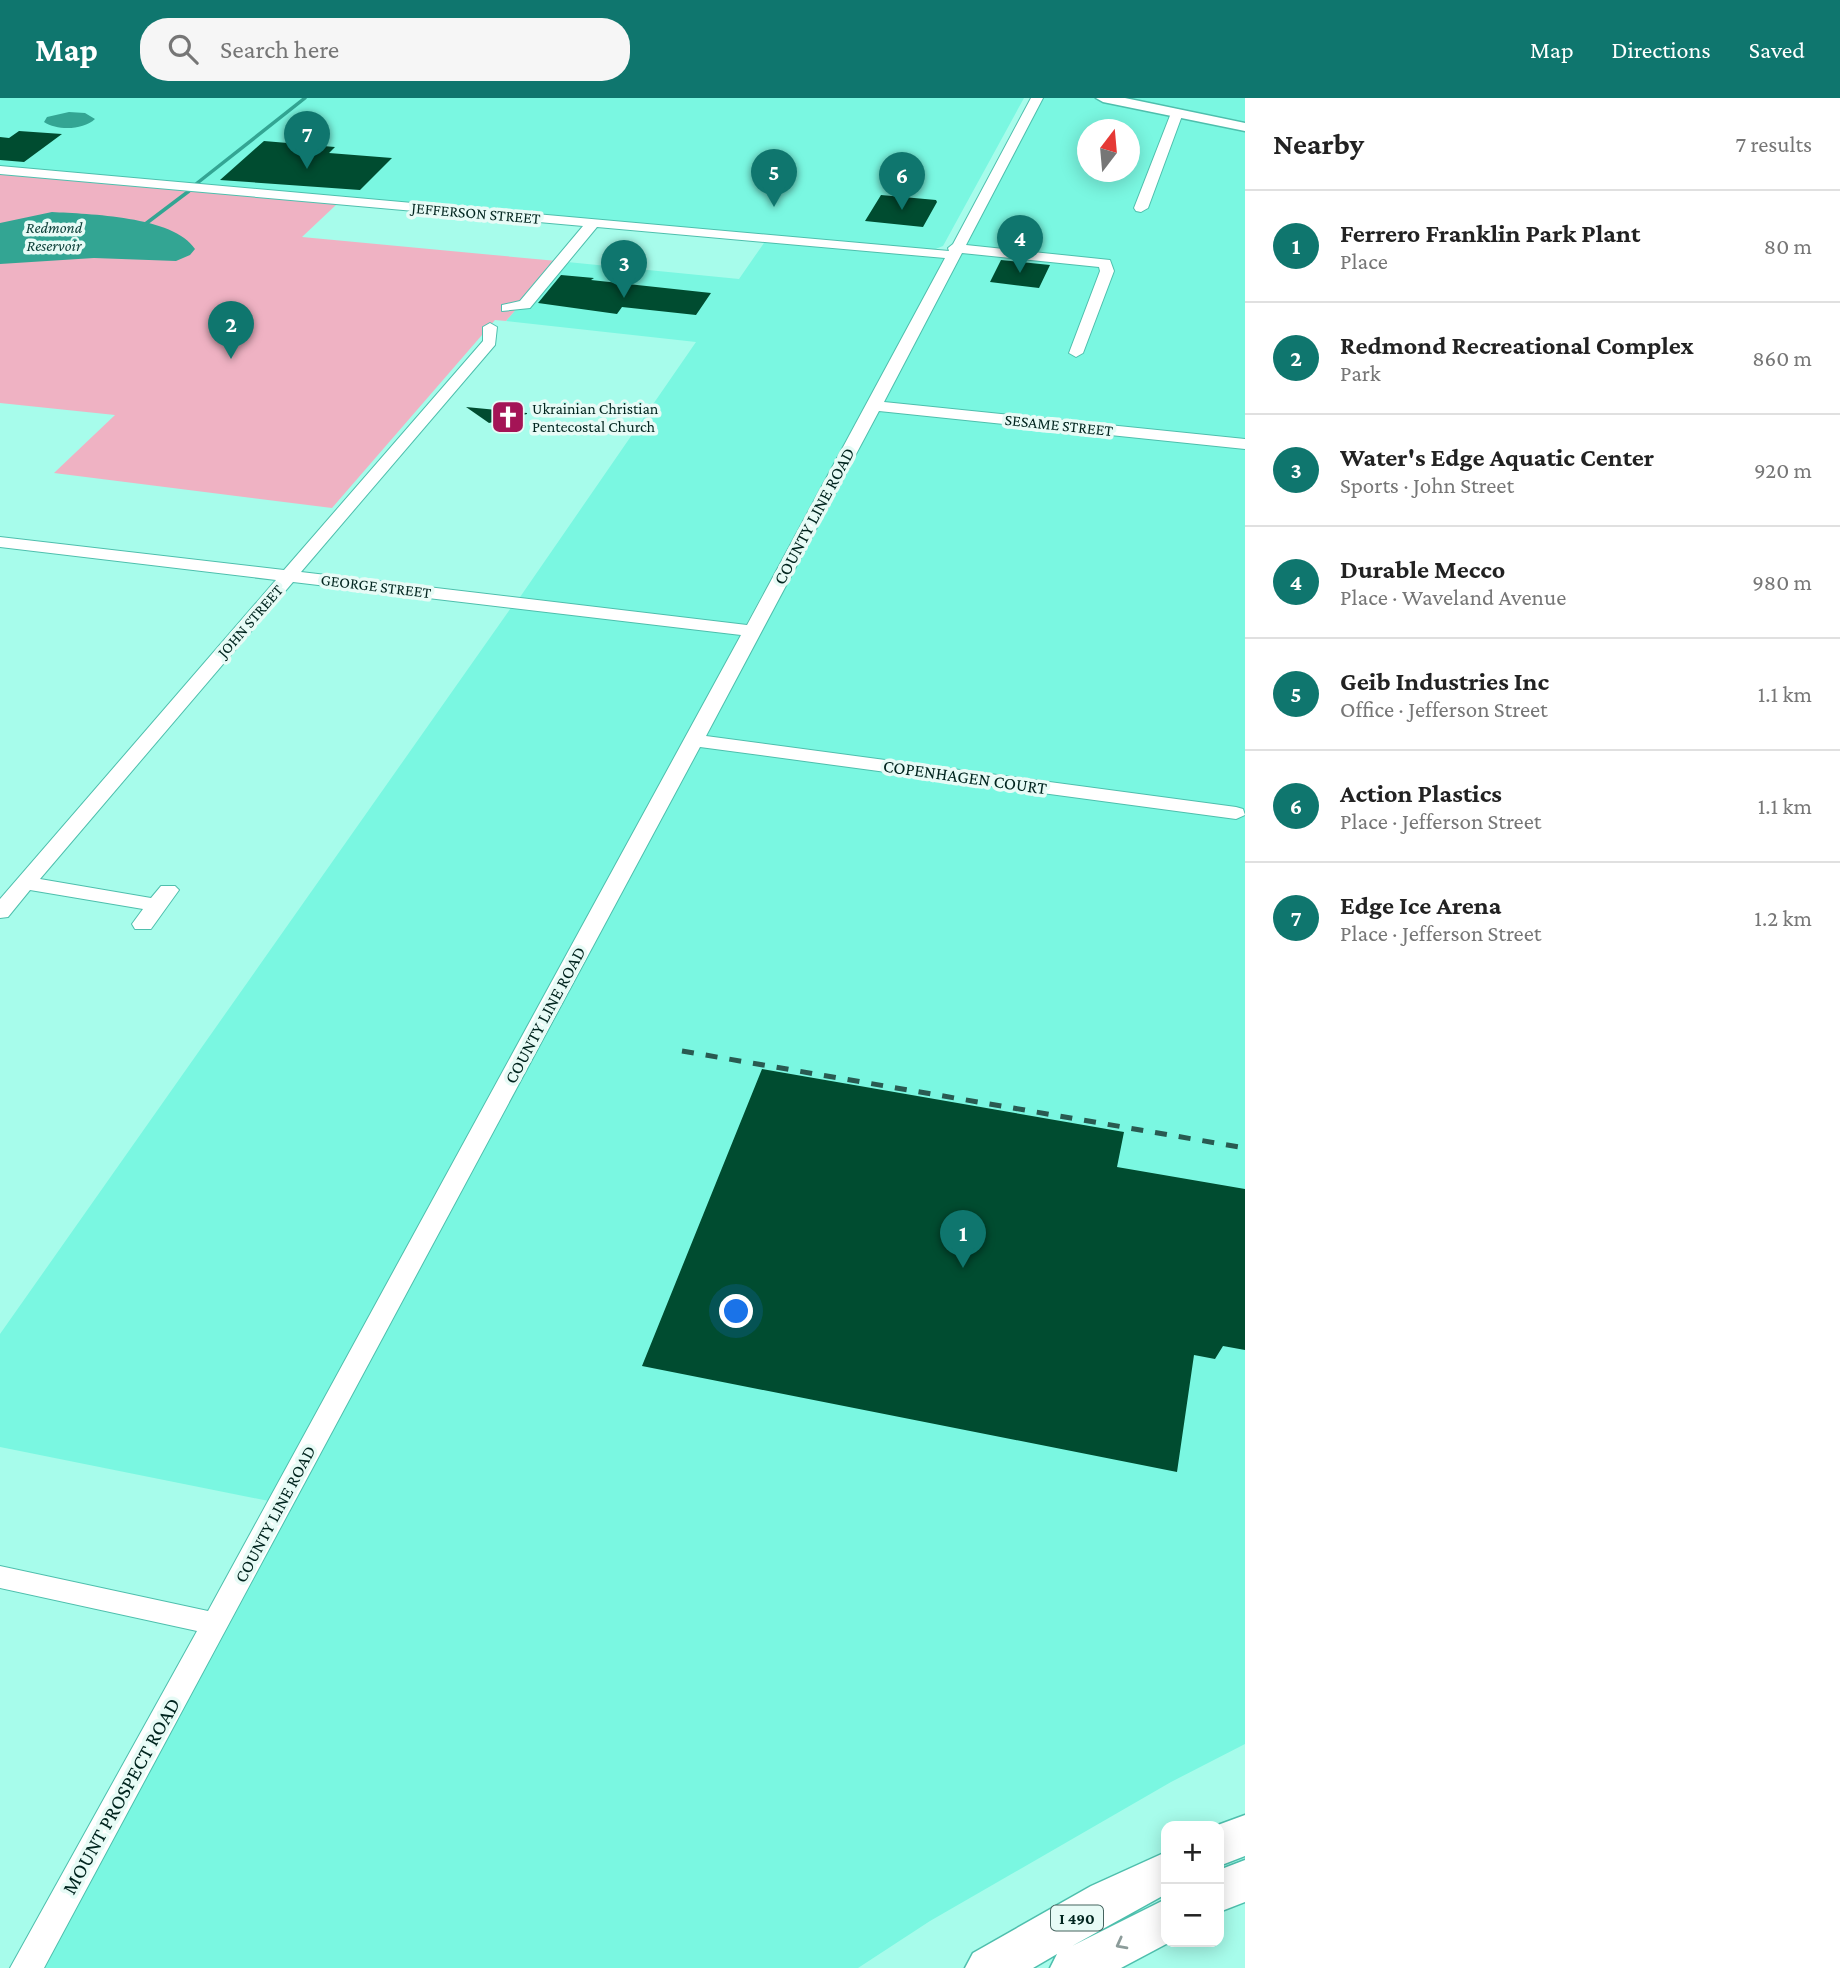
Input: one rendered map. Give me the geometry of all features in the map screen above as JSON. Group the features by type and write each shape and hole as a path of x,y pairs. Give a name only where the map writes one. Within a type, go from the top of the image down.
{"highway":[{"path":"1224,1844 1245,1833"},
{"name":"I 490","path":"990,1968 1108,1900 1161,1874"},
{"path":"1224,1890 1245,1880"},
{"path":"1075,1968 1161,1923"}],"main road":[{"path":"1103,98 1245,127"}],"street":[{"path":"874,407 953,252 1037,98"},
{"path":"1141,208 1177,113"},
{"name":"JEFFERSON STREET","path":"0,170 593,223 1105,263 1107,271 1076,353"},
{"path":"507,308 524,305 593,223"},
{"name":"JOHN STREET","path":"0,912 490,342 490,327"},
{"name":"SESAME STREET","path":"874,407 1245,444"},
{"name":"COUNTY LINE ROAD","path":"216,1624 874,407"},
{"name":"GEORGE STREET","path":"0,542 752,631"},
{"name":"COPENHAGEN COURT","path":"694,740 1236,813"},
{"path":"26,883 162,898 143,924"},
{"path":"0,1577 216,1624"},
{"name":"MOUNT PROSPECT ROAD","path":"26,1968 216,1624"}],"shaded area":[{"path":"0,98 1024,98 943,246 933,250 0,169"},
{"path":"1043,98 1095,98 1245,130 1245,1744 1171,1782 930,1921 858,1968 39,1968"},
{"path":"1118,98 1245,98 1245,124"},
{"path":"0,172 337,204 302,237 557,261 506,321 495,320 332,508 54,473 115,415 0,403"},
{"path":"766,240 946,256 744,628 518,600 696,342 506,321 557,261 739,279"},
{"path":"513,605 742,632 274,1502 0,1447 0,1334"}],"water":[{"path":"69,112 85,113 95,119 70,128 56,127 44,122 47,117"},
{"name":"Redmond Reservoir","path":"52,212 108,216 150,223 184,238 195,249 190,255 176,261 94,258 0,264 0,223"}],"building":[{"path":"19,131 62,134 24,162 0,160 0,137 9,138"},
{"path":"264,141 335,147 329,153 392,158 360,190 220,180"},
{"path":"881,195 937,202 923,227 865,221"},
{"path":"1001,260 1050,265 1039,288 990,282"},
{"path":"561,275 711,293 696,315 622,307 617,314 538,303"},
{"path":"466,407 527,413 527,414 489,423"},
{"path":"762,1069 1124,1132 1117,1167 1245,1189 1245,1350 1223,1346 1215,1359 1194,1355 1177,1472 642,1366"}],"waterway":[{"path":"196,184 305,98"},
{"path":"144,225 189,191"}],"railway":[{"path":"682,1051 1245,1148"}],"place":[{"name":"Edge Ice Arena","path":"307,169"},
{"name":"Geib Industries Inc","path":"774,207"},
{"name":"Action Plastics","path":"902,210"},
{"name":"Durable Mecco","path":"1020,273"},
{"name":"Water's Edge Aquatic Center","path":"624,298"},
{"name":"Redmond Recreational Complex","path":"231,359"},
{"name":"Ukrainian Christian Pentecostal Church","path":"508,417"},
{"name":"Ferrero Franklin Park Plant","path":"963,1268"}]}
